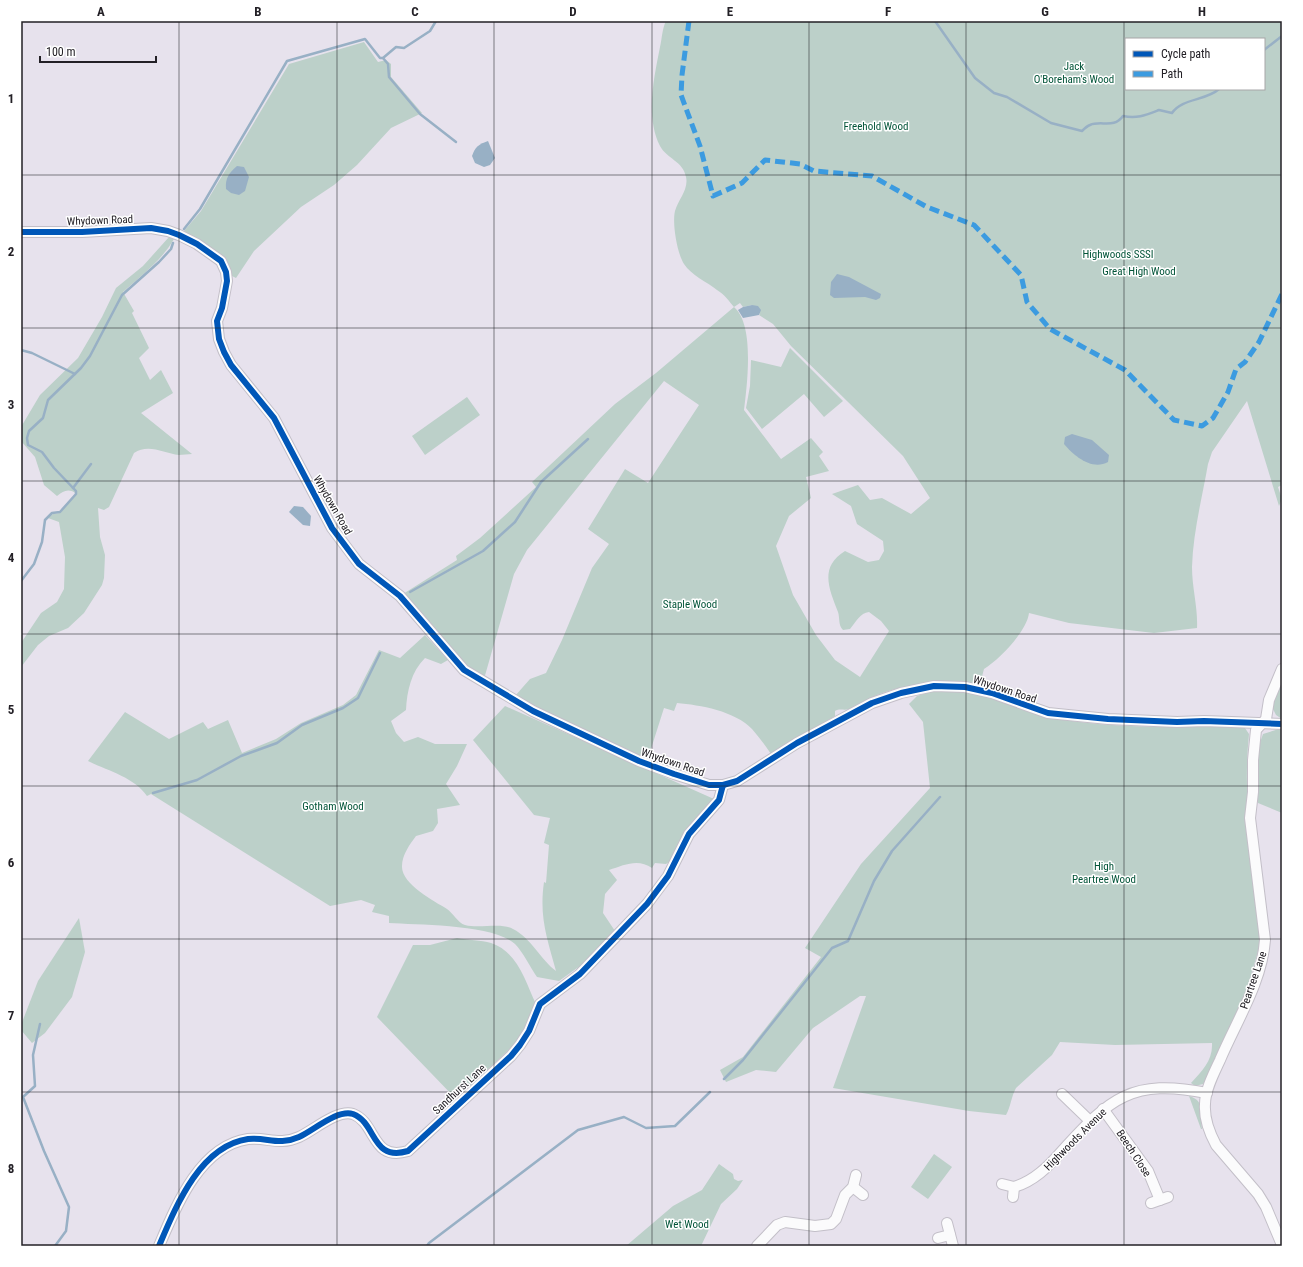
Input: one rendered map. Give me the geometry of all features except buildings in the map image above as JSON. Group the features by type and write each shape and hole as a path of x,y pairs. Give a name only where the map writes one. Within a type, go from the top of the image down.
{"street":[{"name":"Whydown Road","path":"21,232 82,232 151,228 168,231 179,235 197,244 221,261 226,272 227,280 222,308 217,322 219,338 231,365 274,418 332,528 359,564 400,596 464,670 533,711 613,750 674,774 709,785 723,785 736,781 796,743 872,702 901,693 934,686 965,687 992,693 1048,713 1108,720 1177,722 1204,720 1282,724"},
{"name":"Peartree Lane","path":"1282,669 1269,700 1266,719 1256,730 1250,818 1265,940 1264,950 1252,989 1207,1093 1205,1102 1205,1115 1216,1145 1258,1194 1282,1245"},
{"name":"Sandhurst Lane","path":"159,1246 177,1204 207,1160 224,1148 238,1141 250,1139 284,1143 299,1137 339,1114 348,1113 359,1118 383,1149 389,1153 397,1154 408,1151 520,1045 529,1031 540,1004 580,974 648,904 668,876 689,834 720,800 723,785"},
{"name":"Highwoods Avenue","path":"1002,1184 1013,1192 1045,1170 1090,1121 1103,1109 1121,1097 1138,1091 1154,1088 1182,1088 1207,1093"},
{"path":"1062,1094 1090,1121"},
{"name":"Beech Close","path":"1103,1109 1148,1171 1160,1200"},
{"path":"757,1246 777,1225 785,1222 815,1226 831,1224 836,1219 845,1195 853,1187 856,1175"},
{"path":"853,1187 862,1195"},
{"path":"947,1223 953,1246"},
{"path":"938,1238 950,1235"}],"green space":[{"path":"666,21 1282,21 1282,485 1278,487 1282,499 1279,506 1247,401 1212,452 1208,464 1196,528 1192,567 1197,613 1197,628 1154,633 1069,623 1029,613 1027,620 1018,636 997,659 984,669 980,684 941,683 915,685 877,695 853,708 835,711 835,716 771,754 752,729 745,723 727,713 696,705 677,703 674,711 664,708 650,752 647,751 643,760 515,696 530,679 546,673 562,640 592,568 609,544 588,529 625,469 648,483 699,405 664,381 527,550 514,574 484,679 468,669 403,594 457,560 456,556 480,538 536,487 532,482 615,404 656,373 734,307 722,294 687,268 681,259 677,246 674,216 676,207 683,194 687,181 682,167 660,146 655,134 652,110 653,84","holes":["740,303 743,307 752,305 760,314 759,315 773,324 791,346 903,456 930,498 911,514 882,498 870,500 858,485 832,494 851,506 857,524 883,541 884,551 879,560 868,562 845,551 837,557 829,571 829,587 838,612 840,626 843,630 850,629 861,616 869,612 881,621 889,631 860,677 835,660 816,635 793,595 776,546 789,516 811,498 806,477 829,471 819,456 823,452 811,438 781,459 744,410 748,371 747,341 745,327 741,316 734,307"]},
{"path":"364,42 378,62 386,60 391,64 391,77 422,113 391,128 357,165 334,185 301,207 254,251 236,278 230,275 221,259 211,249 184,231 201,211 289,64"},
{"path":"169,237 174,239 169,247 151,267 123,292 134,311 132,313 149,348 139,358 150,380 161,370 173,393 141,413 192,454 179,455 150,449 139,450 134,453 109,507 104,510 98,508 100,537 105,555 104,578 102,585 84,613 68,628 49,636 38,645 21,667 21,643 41,613 57,602 64,589 65,557 59,522 48,518 53,514 60,513 77,494 67,490 57,496 44,485 35,457 21,441 21,427 40,395 78,358 102,317 116,288 143,266"},
{"path":"790,348 843,401 824,417 804,394 762,429 746,408 750,386 751,360 781,367"},
{"path":"467,397 480,415 425,455 412,436"},
{"name":"Gotham Wood","path":"425,635 448,660 441,664 425,658 420,663 411,682 407,696 406,710 391,721 396,733 404,742 418,737 435,744 467,744 457,766 446,784 460,805 437,809 438,823 433,831 416,836 405,854 402,866 403,873 412,885 427,897 447,909 462,924 471,926 503,926 513,929 531,943 545,961 556,971 545,927 542,906 544,882 546,883 549,845 544,843 550,818 534,815 473,740 505,706 714,799 672,860 666,864 655,863 652,868 641,863 631,863 609,870 617,880 605,894 603,913 615,931 587,961 559,981 537,977 518,947 504,937 473,929 436,925 389,923 389,916 372,912 375,905 361,900 330,906 151,794 147,796 142,789 128,779 88,761 125,712 169,739 203,722 208,729 228,720 242,753 276,739 301,723 343,705 356,695 379,650 400,658"},
{"path":"1282,677 1282,719 1276,715 1271,705"},
{"name":"High Peartree Wood","path":"932,691 954,691 982,695 1001,700 1045,717 1072,721 1131,726 1218,726 1245,728 1249,734 1247,759 1248,810 1260,936 1259,948 1244,999 1222,1043 1208,1078 1203,1084 1195,1086 1191,1083 1203,1070 1209,1060 1212,1043 1115,1045 1060,1042 1052,1055 1016,1088 1006,1115 969,1111 833,1088 866,996 860,996 813,1028 776,1072 756,1070 726,1082 720,1070 743,1057 821,957 805,948 861,864 930,788 923,722 909,704 917,696"},
{"path":"1282,728 1282,813 1258,803 1257,759 1263,734"},
{"path":"79,918 85,952 72,997 45,1033 32,1043 21,1030 21,1025 38,981"},
{"path":"457,938 491,943 508,953 520,968 536,1004 524,1030 515,1044 456,1099 377,1017 413,945 430,945"},
{"path":"1189,1096 1194,1098 1200,1104 1202,1129 1201,1129"},
{"path":"934,1154 952,1167 928,1199 911,1187"},
{"name":"Wet Wood","path":"719,1164 733,1174 734,1179 738,1181 743,1180 737,1189 721,1204 701,1246 626,1246 673,1206 702,1190"}],"water":[{"path":"488,141 495,158 490,165 484,167 475,163 472,156 474,150 478,146"},
{"path":"237,166 244,167 249,177 245,191 239,195 231,193 226,189 228,176"},
{"path":"837,274 849,277 881,294 880,298 876,300 865,297 834,298 830,295 831,282"},
{"path":"752,305 758,306 761,310 759,315 743,318 738,310"},
{"path":"1072,434 1092,440 1109,455 1108,462 1096,465 1084,461 1078,457 1064,444 1065,437"},
{"path":"294,506 303,507 311,516 310,526 303,525 289,512"}],"waterway":[{"path":"184,229 200,209 287,61 365,39 380,58 383,58 396,47 404,48 430,31 436,21"},
{"path":"935,21 975,78 994,93 1007,97 1051,123 1082,131 1088,126 1094,124 1116,122 1123,116 1137,117 1159,110 1172,113 1176,108 1188,102 1208,96 1218,90"},
{"path":"1265,49 1282,36"},
{"path":"383,58 388,64 389,77 420,114 456,142"},
{"path":"21,581 34,564 42,542 45,520 52,513 60,512 76,494 76,491 54,468 42,452 28,445 27,438 29,431 43,418 48,400 81,368 90,356 122,295 159,262 171,249 173,243"},
{"path":"21,350 32,353 75,374"},
{"path":"410,592 483,551 515,522 541,482 588,439"},
{"path":"73,488 91,464"},
{"path":"153,793 197,780 241,756 277,743 302,725 343,708 358,698 380,653"},
{"path":"724,1079 743,1060 832,948 848,941 874,881 892,851 940,797"},
{"path":"40,1024 33,1055 35,1086 23,1097 44,1151 69,1207 66,1231 55,1246"},
{"path":"427,1246 578,1130 624,1117 646,1128 675,1126 710,1092"}],"marked path":[{"path":"689,21 681,95 700,146 713,196 742,183 765,160 800,164 814,171 872,176 927,207 974,225 1021,275 1027,302 1050,329 1125,370 1174,420 1202,426 1213,418 1228,392 1236,369 1245,362 1259,342 1282,294"}],"cycle path":[{"path":"21,232 82,232 151,228 168,231 179,235 197,244 221,261 226,272 227,281 222,308 217,321 219,339 224,352 231,365 274,418 332,528 359,564 400,596 464,670 533,711 639,761 709,785 723,785 737,781 797,743 872,703 901,693 934,686 965,687 992,693 1048,713 1108,719 1282,724"},
{"path":"159,1246 173,1213 192,1180 203,1165 216,1153 231,1144 248,1139 279,1141 292,1140 333,1117 347,1113 353,1114 361,1119 367,1125 376,1140 387,1151 396,1153 408,1151 511,1056 529,1031 540,1004 580,974 647,904 668,876 689,834 719,800 723,785"}],"park label":[{"name":"Jack O'Boreham's Wood","path":"1074,72"},
{"name":"Freehold Wood","path":"876,126"},
{"name":"Highwoods SSSI","path":"1118,254"},
{"name":"Great High Wood","path":"1139,271"},
{"name":"Staple Wood","path":"690,604"}]}
